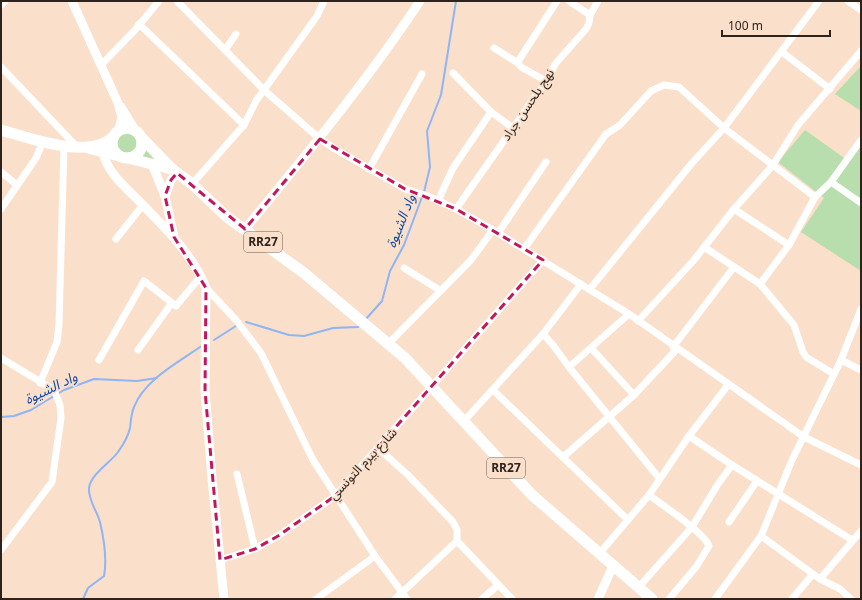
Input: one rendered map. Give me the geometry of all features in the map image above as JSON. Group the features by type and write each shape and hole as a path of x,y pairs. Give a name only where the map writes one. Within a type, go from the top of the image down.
{"main road":[{"name":"RR27","path":"81,147 104,144 116,133 126,127 138,134 174,171 192,184 227,217 304,273 389,343 532,495 652,599"},
{"name":"RR27","path":"1,130 43,142 81,147 152,164 174,171"},
{"path":"116,133 112,145 123,157 132,157 140,151 142,147 138,134"}],"street":[{"path":"1,5 5,1"},
{"path":"72,1 102,64 118,103 122,117 116,133"},
{"path":"102,64 135,30 159,1"},
{"path":"177,1 264,90 320,139 405,189 428,196 456,209 496,231 629,314 675,348 804,437 861,465"},
{"path":"192,184 244,125 256,101 317,16 324,1"},
{"path":"245,229 320,139 420,1"},
{"path":"518,63 557,1"},
{"path":"569,1 590,15"},
{"name":"نهج بلحسن جراد","path":"456,209 546,81 556,63 586,29 590,15 598,1"},
{"path":"590,289 692,163 724,128 819,1"},
{"path":"848,1 861,10"},
{"path":"139,24 244,125"},
{"path":"225,50 236,34"},
{"path":"494,48 518,63 521,67 546,81"},
{"path":"638,321 704,247 734,209 773,165 798,125 861,51"},
{"path":"782,52 830,89"},
{"path":"1,68 81,147"},
{"path":"453,73 491,112 513,128"},
{"path":"369,169 422,74"},
{"path":"524,249 606,134 620,124 651,91 664,86 679,87 724,128 815,197"},
{"path":"118,103 138,134"},
{"path":"438,201 453,168 491,112"},
{"path":"760,284 788,245 815,197 831,182 861,140"},
{"path":"1,209 36,158 43,142"},
{"path":"40,382 57,342 59,324 64,145"},
{"path":"103,153 109,170 174,237 201,276 206,288 236,320 261,353 313,460 375,556 405,596"},
{"path":"389,343 471,260 496,231 546,162"},
{"path":"152,164 165,196 174,237"},
{"path":"165,196 174,171"},
{"path":"1,172 17,185"},
{"path":"831,182 861,202"},
{"path":"116,239 143,205"},
{"path":"734,209 788,245"},
{"path":"704,247 760,284 794,325 802,352 806,357 834,374"},
{"name":"شارع بيرم التونسي","path":"220,560 255,549 278,536 335,496 543,260"},
{"path":"563,457 634,395 675,348 734,267"},
{"path":"404,268 440,292"},
{"path":"99,360 144,282 147,281 171,304 177,306 201,276"},
{"path":"464,421 543,334 581,284"},
{"path":"206,288 205,391 224,599"},
{"path":"138,350 171,304"},
{"path":"715,599 761,536 777,493 841,360 861,309"},
{"path":"569,367 592,349 629,314"},
{"path":"543,334 562,355 569,367 659,478"},
{"path":"592,349 634,395"},
{"path":"1,358 54,390 60,405 61,418 52,482 1,550"},
{"path":"841,360 861,370"},
{"path":"599,554 649,495 659,478 689,436 728,385"},
{"path":"493,390 628,520"},
{"path":"689,436 757,481 852,540"},
{"path":"378,448 408,475 453,522 458,530 457,541 405,596 395,599"},
{"path":"638,588 692,527 718,484 732,465"},
{"path":"237,474 255,549"},
{"path":"729,522 757,481"},
{"path":"649,495 692,527 707,541 709,549 669,599"},
{"path":"820,579 861,531"},
{"path":"761,536 812,575 840,589 851,599"},
{"path":"457,541 512,599"},
{"path":"316,599 375,556"},
{"path":"598,599 613,566"},
{"path":"792,599 812,575"},
{"path":"482,599 498,585"}],"highlighted area":[{"path":"320,139 405,189 456,209 543,260 335,496 278,536 255,549 220,560 205,391 206,288 174,237 165,196 171,180 177,173 245,229"}],"green space":[{"path":"860,67 861,68 861,111 835,94"},
{"path":"805,130 847,160 861,143 861,271 801,232 824,198 778,162"},
{"path":"127,134 134,137 137,144 134,151 127,154 120,151 117,144 120,137"},
{"path":"143,146 157,163 135,158"}],"waterway":[{"name":"واد الشيوة","path":"424,192 430,167 427,131 441,95 456,1"},
{"name":"واد الشيوة","path":"365,320 382,301 390,271 404,245 422,197"},
{"name":"واد الشيوة","path":"246,322 289,335 304,336 333,328 358,327 361,324"},
{"name":"واد الشيوة","path":"214,340 236,326"},
{"name":"واد الشيوة","path":"83,599 88,588 104,576 105,570 103,535 99,518 90,497 90,483 97,473 115,456 127,438 134,407 146,388 164,372 203,345"},
{"name":"واد الشيوة","path":"1,417 14,416 31,410 64,390 94,379 137,381 157,378"}]}
